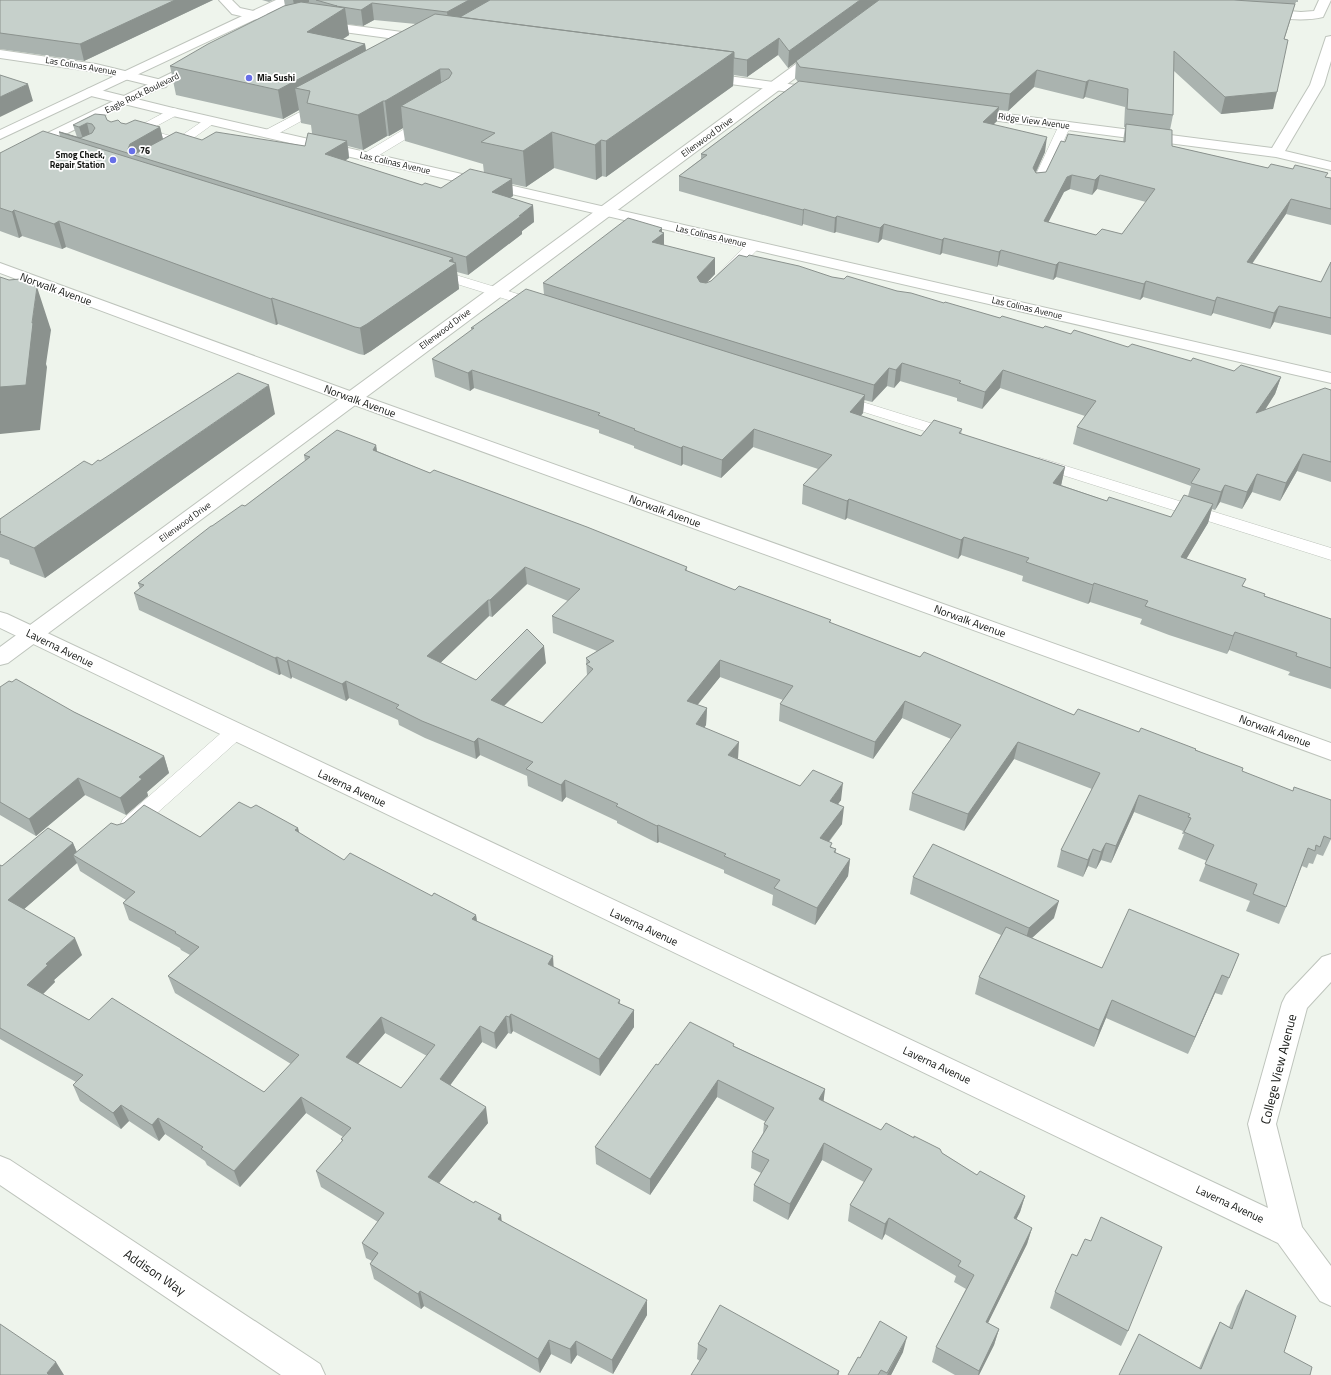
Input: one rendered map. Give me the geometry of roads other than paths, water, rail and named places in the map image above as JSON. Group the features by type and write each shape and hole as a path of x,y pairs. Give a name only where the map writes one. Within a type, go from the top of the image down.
{"street":[{"path":"225,0 236,11 254,16 288,20 264,30"},
{"path":"0,135 286,0"},
{"path":"1254,13 1301,16 1319,14 1325,0"},
{"path":"307,24 438,41"},
{"path":"1276,153 1317,85 1331,40"},
{"name":"Ellenwood Drive","path":"0,658 495,291 606,212 830,46"},
{"name":"Las Colinas Avenue","path":"0,54 96,68 161,84"},
{"name":"Eagle Rock Boulevard","path":"0,162 127,101 207,60"},
{"path":"689,75 830,94"},
{"name":"Las Colinas Avenue","path":"92,92 366,157 1331,378"},
{"name":"Ridge View Avenue","path":"955,111 1276,153 1331,166"},
{"name":"Norwalk Avenue","path":"0,268 352,398 1331,752"},
{"name":"Laverna Avenue","path":"0,619 1289,1233"},
{"name":"College View Avenue","path":"1331,965 1295,1002 1262,1124 1289,1233 1331,1291"},
{"name":"Addison Way","path":"0,1169 309,1375"}],"lane":[{"path":"423,48 438,41"},
{"path":"268,134 335,97"},
{"path":"173,112 127,130 180,142"},
{"path":"366,157 434,116"},
{"path":"88,119 107,124"},
{"path":"166,150 211,121"},
{"path":"1038,184 1065,126"},
{"path":"50,138 68,144"},
{"path":"33,146 55,152"},
{"path":"715,284 753,246"},
{"path":"419,267 556,310"},
{"path":"830,396 966,439"},
{"path":"1027,458 1331,554"},
{"path":"123,832 235,732"}],"place":[{"name":"Mia Sushi","path":"249,78"},
{"name":"76","path":"132,151"},
{"name":"Smog Check, Repair Station","path":"113,160"}]}
